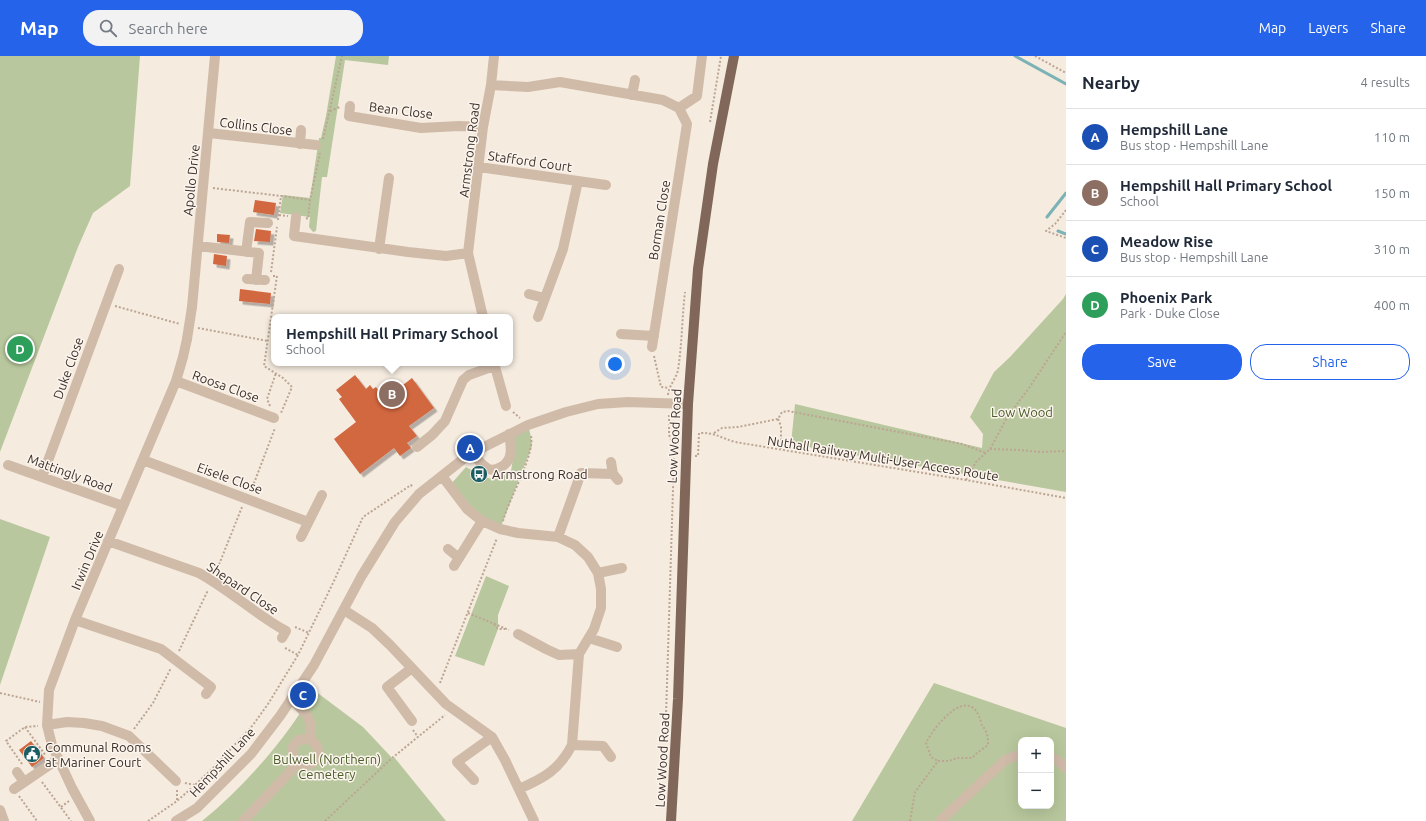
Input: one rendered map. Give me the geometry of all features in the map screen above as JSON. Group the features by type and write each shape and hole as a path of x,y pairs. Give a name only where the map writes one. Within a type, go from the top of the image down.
{"main road":[{"name":"Low Wood Road","path":"671,821 678,699 688,404 698,270 713,164 734,56"}],"street":[{"name":"Apollo Drive","path":"192,307 215,56"},
{"name":"Armstrong Road","path":"482,314 468,253 483,127 491,85 494,56"},
{"path":"491,85 528,87 560,82 662,100 679,108 697,96 702,56"},
{"path":"632,95 635,80"},
{"name":"Bean Close","path":"350,106 349,116 421,128 459,126 483,127"},
{"name":"Borman Close","path":"652,347 687,124 679,108"},
{"name":"Collins Close","path":"300,144 301,130"},
{"name":"Collins Close","path":"209,134 316,145"},
{"name":"Stafford Court","path":"479,167 606,185"},
{"path":"379,249 389,178"},
{"name":"Stafford Court","path":"538,317 563,249 578,181"},
{"path":"296,217 294,236 379,249 446,256 468,253"},
{"path":"246,252 250,222 268,223"},
{"path":"198,246 259,253 256,280"},
{"name":"Duke Close","path":"42,477 119,269"},
{"path":"529,294 544,298"},
{"name":"Irwin Drive","path":"90,821 55,761 47,725 47,703 49,690 75,620 176,381 187,339 192,307"},
{"path":"621,334 654,336"},
{"path":"417,447 436,432 445,421 463,380 469,375 489,366"},
{"path":"495,366 506,406"},
{"name":"Roosa Close","path":"176,381 270,413"},
{"name":"Hempshill Lane","path":"176,821 197,808 251,754 314,665 361,576 395,522 419,494 472,454 528,425 566,412 598,404 628,402 688,404"},
{"path":"472,454 489,469 494,470 506,464 510,458 511,452 509,434"},
{"name":"Eisele Close","path":"142,460 308,522"},
{"path":"558,537 581,473 615,477 611,462"},
{"name":"Mattingly Road","path":"8,465 124,506"},
{"path":"442,476 467,509 482,521 500,529 518,533 558,537 575,545 588,557 598,573 601,589 601,608 594,630 579,654 572,745 566,756 554,769 539,780 519,789"},
{"path":"301,537 322,495"},
{"path":"448,549 457,562 482,521"},
{"name":"Shepard Close","path":"108,541 199,573 270,622 284,634"},
{"path":"598,573 622,568"},
{"path":"344,610 372,628 435,693 453,709 492,737 498,746 534,821"},
{"path":"75,620 161,648 211,687 206,694"},
{"path":"518,634 546,649 559,654 579,654"},
{"path":"589,638 616,647"},
{"path":"412,668 387,687 412,720"},
{"path":"291,699 311,721 311,740"},
{"path":"47,725 67,722 102,726 129,736 176,781"},
{"path":"474,780 457,762 492,737"},
{"path":"311,740 316,744 318,749 316,760 306,766 298,763 293,755 295,744 300,741 311,740"},
{"path":"572,745 603,746 611,757"},
{"path":"940,821 1005,760 1018,755"},
{"path":"1054,758 1066,768"},
{"path":"14,789 55,761"},
{"path":"243,821 298,763"},
{"path":"17,772 30,778"},
{"path":"0,810 4,821"}],"path":[{"path":"1035,56 1066,74"},
{"path":"203,187 281,196"},
{"path":"1066,210 1046,231 1066,238"},
{"path":"105,304 174,323"},
{"path":"201,329 268,341"},
{"path":"966,480 976,462 990,449 1008,416 1029,388 1066,332"},
{"path":"652,347 661,386 668,388"},
{"path":"270,413 267,399 276,373"},
{"path":"668,403 669,435 673,444 674,456 668,673"},
{"path":"435,693 445,672 532,446 532,436 528,425 506,406"},
{"path":"714,434 722,428 738,427 778,419 782,412 788,411 962,444 986,453"},
{"path":"778,419 781,426 781,450"},
{"name":"Nuthall Railway Multi-User Access Route","path":"699,433 714,434 723,439 734,442 1066,498"},
{"path":"990,449 1040,452 1066,451"},
{"path":"148,821 177,801 215,766 239,740 268,704 298,655 363,517 411,485 419,494"},
{"path":"468,613 518,634"},
{"path":"298,655 284,647 284,634 293,626 309,633"},
{"path":"0,693 47,703"},
{"path":"968,706 976,710 988,737 988,745 972,758 957,758 949,761 938,761 932,757 926,743 932,732 948,714 958,707 968,706"},
{"path":"325,821 392,758 453,709"},
{"path":"47,725 25,727 6,741 30,778 71,821"},
{"path":"25,727 55,761"},
{"path":"910,821 915,792 938,761"},
{"path":"14,789 38,821"}],"green space":[{"path":"0,56 140,56 130,186 93,213 78,247 0,452"},
{"path":"336,56 389,56 388,65 345,60 327,177 322,177 316,231 313,232 309,227 310,217 280,213 283,195 310,198 319,138 321,138 326,116"},
{"name":"Low Wood","path":"1066,294 1066,492 791,444 795,404 982,448 983,434 970,417 994,372 1010,357"},
{"path":"528,425 532,446 500,529 482,521 451,484 466,467 483,476 493,479 511,471 515,446 512,435"},
{"path":"0,519 50,537 0,685"},
{"path":"486,576 509,586 498,615 498,629 484,666 455,656"},
{"path":"934,683 1066,728 1066,821 852,821"},
{"name":"Bulwell (Northern) Cemetery","path":"315,691 363,727 393,759 394,757 446,821 202,821 226,800 259,766 289,729"}],"building":[{"path":"255,200 276,203 274,215 253,212"},
{"path":"256,229 271,231 270,242 254,241"},
{"path":"217,234 230,235 229,243 217,242"},
{"path":"214,254 227,256 226,266 213,264"},
{"path":"240,289 271,293 270,304 239,301"},
{"path":"355,375 366,389 370,385 373,389 376,387 385,399 412,378 434,408 409,426 417,436 407,443 411,448 400,456 394,448 360,474 334,439 356,422 339,399 342,397 336,390"},
{"name":"Communal Rooms at Mariner Court","path":"31,741 44,758 32,767 19,750"}],"waterway":[{"path":"1015,56 1066,84"},
{"path":"1047,217 1066,193"},
{"path":"1058,231 1066,234"}],"place":[{"name":"Phoenix Park","path":"20,349"},
{"name":"Hempshill Hall Primary School","path":"392,394"},
{"name":"Hempshill Lane","path":"470,448"},
{"name":"Armstrong Road","path":"479,474"},
{"name":"Meadow Rise","path":"303,695"},
{"name":"Communal Rooms at Mariner Court","path":"32,754"}]}
